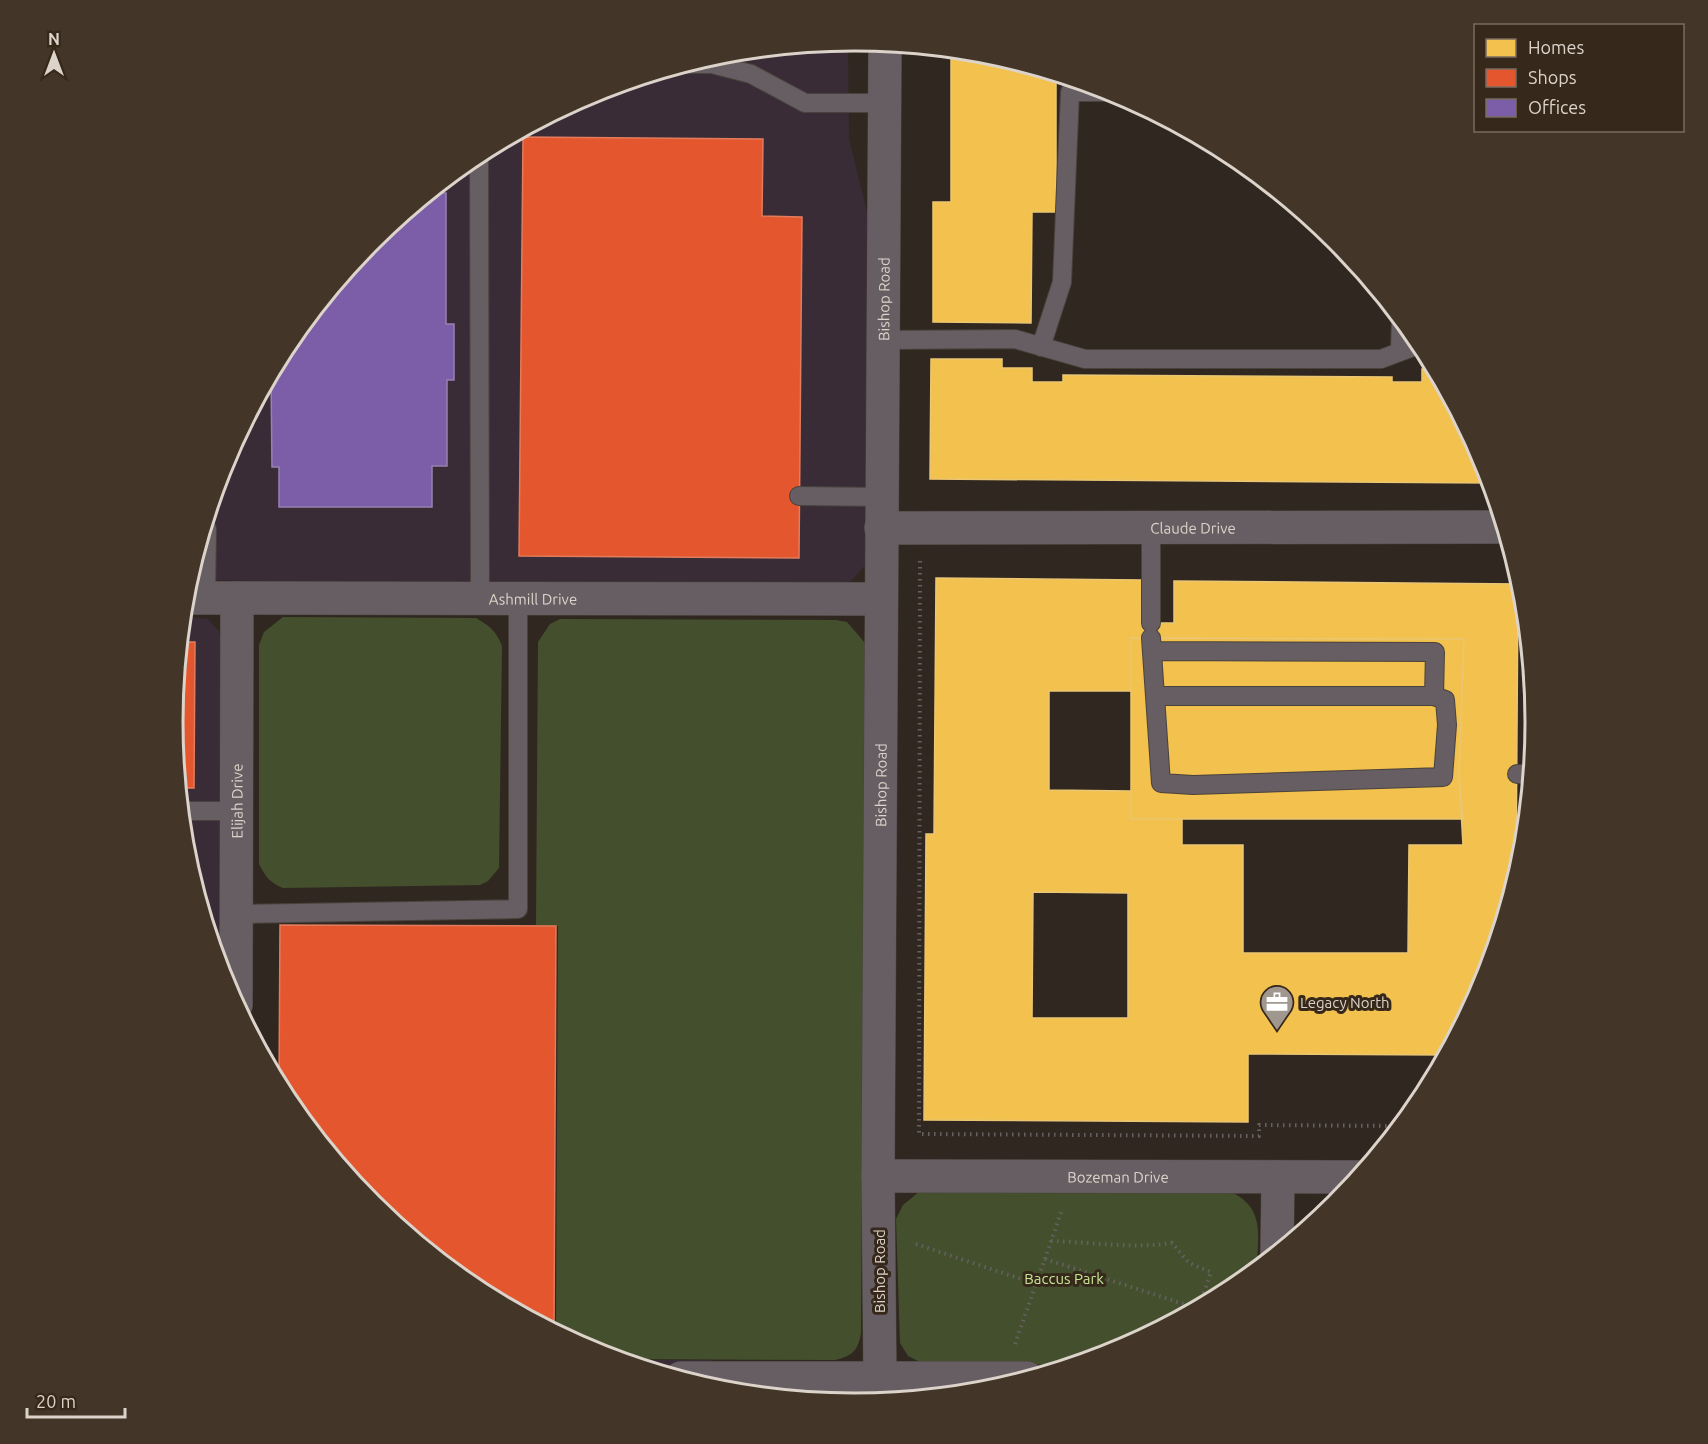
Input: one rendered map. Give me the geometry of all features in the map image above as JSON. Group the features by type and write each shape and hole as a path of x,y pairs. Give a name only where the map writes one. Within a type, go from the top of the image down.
{"street":[{"name":"Bishop Road","path":"880,1379 878,1176 885,52"},
{"name":"Claude Drive","path":"881,512 1151,527 1496,527"},
{"name":"Ashmill Drive","path":"210,598 881,599"},
{"name":"Elijah Drive","path":"210,598 237,811 236,984"},
{"name":"Bozeman Drive","path":"878,1176 1346,1177"},
{"path":"1277,1242 1278,1177"},
{"path":"719,1379 993,1378"}],"lane":[{"path":"717,65 751,74 805,103 885,104"},
{"path":"1041,347 1062,282 1070,92 1085,92"},
{"path":"479,165 480,598"},
{"path":"1401,334 1401,351"},
{"path":"884,340 1015,339 1085,359 1381,359 1411,348"},
{"path":"799,495 881,512"},
{"path":"1151,527 1151,638 1155,696 1161,783 1193,785 1451,775 1445,700 1434,696 1155,696"},
{"path":"207,545 210,598"},
{"path":"238,914 518,909 518,598"},
{"path":"1151,638 1435,652 1434,696"},
{"path":"189,812 237,811"}],"path":[{"path":"920,555 919,1134 1259,1136 1259,1125 1389,1126"},
{"path":"1015,1344 1062,1210"},
{"path":"1052,1241 1108,1243 1140,1248 1172,1243 1189,1263 1210,1272 1201,1296"},
{"path":"916,1244 1036,1284"},
{"path":"1045,1259 1187,1305"}],"shaded area":[{"path":"848,51 849,139 869,220 865,565 843,587 199,580 206,548 234,465 252,425 296,349 350,280 380,248 446,190 481,164 557,120 638,87 723,64 810,52"},
{"path":"192,617 208,619 218,630 223,643 221,944 206,896 196,853 184,766 184,678"},
{"path":"648,1360 712,1360 711,1377"}],"green space":[{"path":"283,617 476,618 495,633 502,646 499,868 488,881 480,885 283,888 266,876 259,864 259,645 264,632"},
{"path":"560,619 836,620 847,622 865,643 861,1333 856,1348 846,1357 835,1360 645,1359 597,1342 556,1323 558,926 536,925 538,642 550,624"},
{"name":"Baccus Park","path":"920,1191 1233,1193 1244,1200 1255,1216 1258,1235 1257,1257 1227,1280 1151,1324 1070,1357 1036,1365 920,1362 908,1356 900,1343 896,1219 903,1205"}],"building: Homes":[{"path":"951,58 985,64 1056,83 1056,212 1032,212 1031,323 933,322 933,202 951,202"},
{"path":"931,359 1002,359 1002,368 1032,368 1032,382 1063,382 1063,375 1392,377 1392,382 1422,382 1422,369 1424,369 1456,425 1481,483 930,479"},
{"path":"936,578 1142,580 1141,623 1174,623 1174,581 1510,584 1518,626 1516,826 1502,896 1489,938 1474,979 1437,1055 1248,1054 1248,1122 924,1120 926,834 934,834","holes":["1131,638 1464,639 1459,774 1463,845 1409,845 1408,953 1243,953 1243,845 1182,845 1182,819 1131,819 1131,791 1049,790 1049,691 1131,691","1033,892 1128,893 1128,1018 1032,1018"]},
{"path":"1131,638 1464,639 1459,774 1463,819 1131,819"}],"building: Shops":[{"path":"523,138 763,139 762,216 802,217 799,558 519,556"},
{"path":"188,642 195,642 194,788 186,788 184,766 184,678"},
{"path":"280,925 556,926 554,1322 481,1280 412,1226 350,1164 296,1095 279,1068"}],"building: Offices":[{"path":"442,193 446,193 446,324 454,324 454,380 447,380 447,466 432,466 432,507 279,507 279,467 272,467 271,389 296,349 350,280 380,248 412,218"}],"place":[{"name":"Legacy North","path":"1277,1031"}]}
